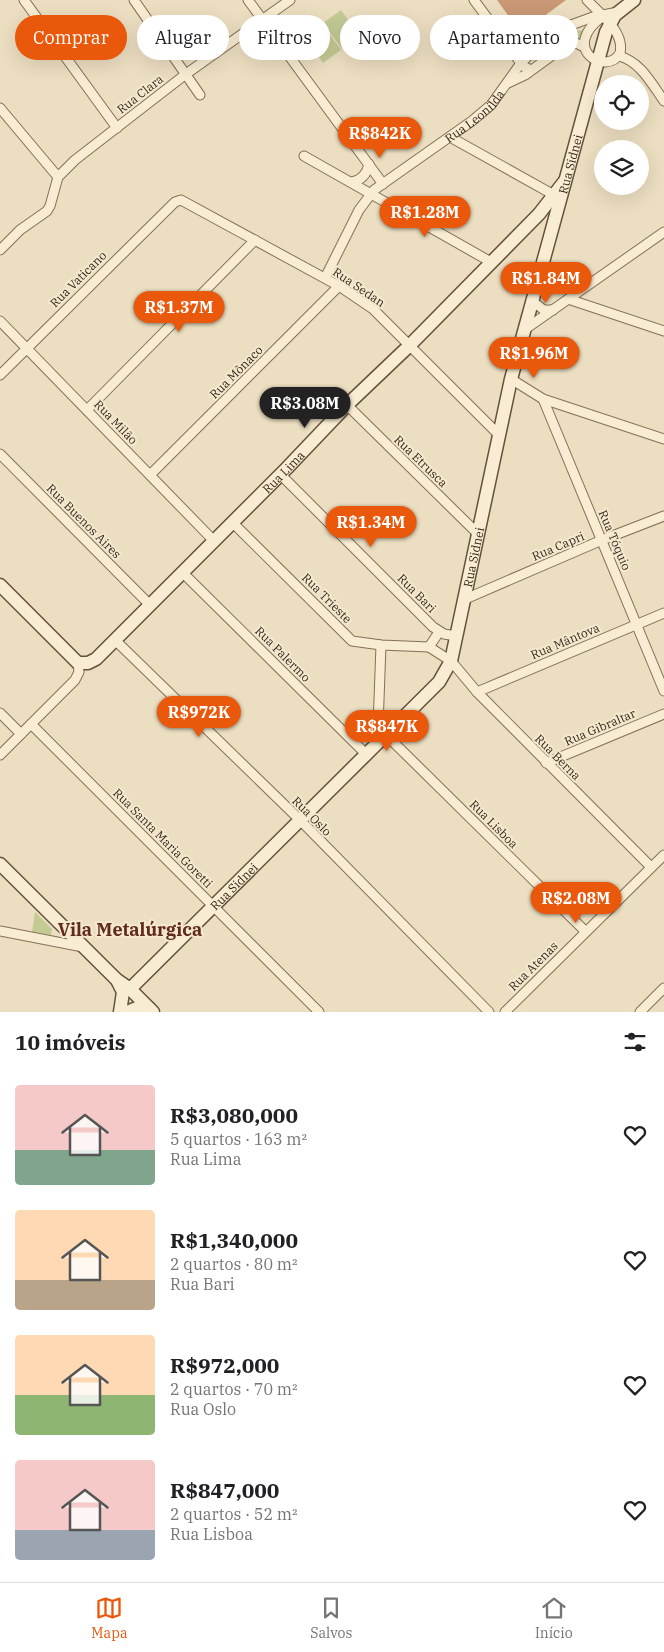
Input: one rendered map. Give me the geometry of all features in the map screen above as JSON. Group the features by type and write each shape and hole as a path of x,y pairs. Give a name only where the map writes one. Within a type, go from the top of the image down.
{"main road":[{"name":"Rua Sidnei","path":"130,989 443,677 451,661 511,379 565,187 598,61 606,20 634,0"},
{"name":"Rua Lima","path":"78,663 96,659 539,214 550,195 566,180"},
{"path":"550,195 554,221"},
{"path":"539,214 548,215 554,221"},
{"path":"0,586 78,663"},
{"path":"0,864 117,980 130,989 151,1010"},
{"path":"117,980 123,992 120,1012"},
{"path":"127,1012 139,1007 151,1010"}],"street":[{"path":"24,0 117,128"},
{"path":"134,0 200,95"},
{"path":"248,0 259,15"},
{"name":"Rua Clara","path":"270,15 290,0"},
{"path":"474,0 524,66 531,70"},
{"path":"587,0 606,20 620,38 621,50 619,56 614,61 608,63 598,61 584,47 585,35 606,20"},
{"name":"Rua Leonilda","path":"325,278 359,210 371,193 450,137 491,105 521,62 532,52 567,27 592,17 606,20"},
{"name":"Rua Clara","path":"58,178 75,160 186,74 239,37"},
{"name":"Rua Leonilda","path":"508,83 531,70 569,43 576,43 584,47"},
{"path":"619,56 630,60 640,68 664,101"},
{"path":"292,60 383,184"},
{"path":"0,108 58,178 47,211 20,230 0,250"},
{"path":"450,137 550,195"},
{"path":"304,156 491,262"},
{"path":"352,182 362,178 369,164"},
{"name":"Rua Sedan","path":"175,202 184,202 255,240 339,286 373,309 499,435"},
{"name":"Rua Vaticano","path":"0,375 175,202"},
{"path":"524,330 664,232"},
{"path":"87,410 255,240"},
{"name":"Rua Mônaco","path":"150,475 339,286"},
{"path":"532,300 544,310 553,310"},
{"path":"568,300 664,331"},
{"name":"Rua Milão","path":"0,321 214,541"},
{"path":"511,379 543,399 664,439"},
{"name":"Rua Tóquio","path":"543,399 664,690"},
{"name":"Rua Etrusca","path":"347,405 478,534"},
{"name":"Rua Buenos Aires","path":"0,454 150,605"},
{"name":"Rua Bari","path":"280,474 439,632"},
{"name":"Rua Capri","path":"464,600 602,540 664,516"},
{"name":"Rua Trieste","path":"232,522 352,641 380,645 428,647 451,661"},
{"name":"Rua Palermo","path":"182,572 366,754"},
{"name":"Rua Mântova","path":"476,692 664,613"},
{"path":"428,647 439,632 456,636"},
{"name":"Rua Oslo","path":"115,640 300,820 488,1012"},
{"path":"380,645 378,727 386,735"},
{"name":"Rua Berna","path":"451,661 476,692 651,867"},
{"path":"0,755 75,680 79,672 78,663"},
{"path":"0,713 21,734"},
{"name":"Rua Gibraltar","path":"546,763 664,714"},
{"name":"Rua Santa Maria Goretti","path":"31,724 319,1012"},
{"name":"Rua Lisboa","path":"386,735 585,931"},
{"name":"Rua Atenas","path":"505,1012 664,855"},
{"path":"0,931 84,948"},
{"path":"640,1012 664,988"},
{"path":"652,1000 664,995"}],"green space":[{"path":"341,10 345,15 340,15 340,46 330,33 330,18"},
{"path":"578,31 584,31 580,39 578,38"},
{"path":"330,35 340,49 340,51 330,58"},
{"path":"35,912 52,929 51,935 32,932"}],"building":[{"path":"497,0 566,0 546,15 508,15"}],"district":[{"name":"Vila Metalúrgica","path":"130,929"}]}
